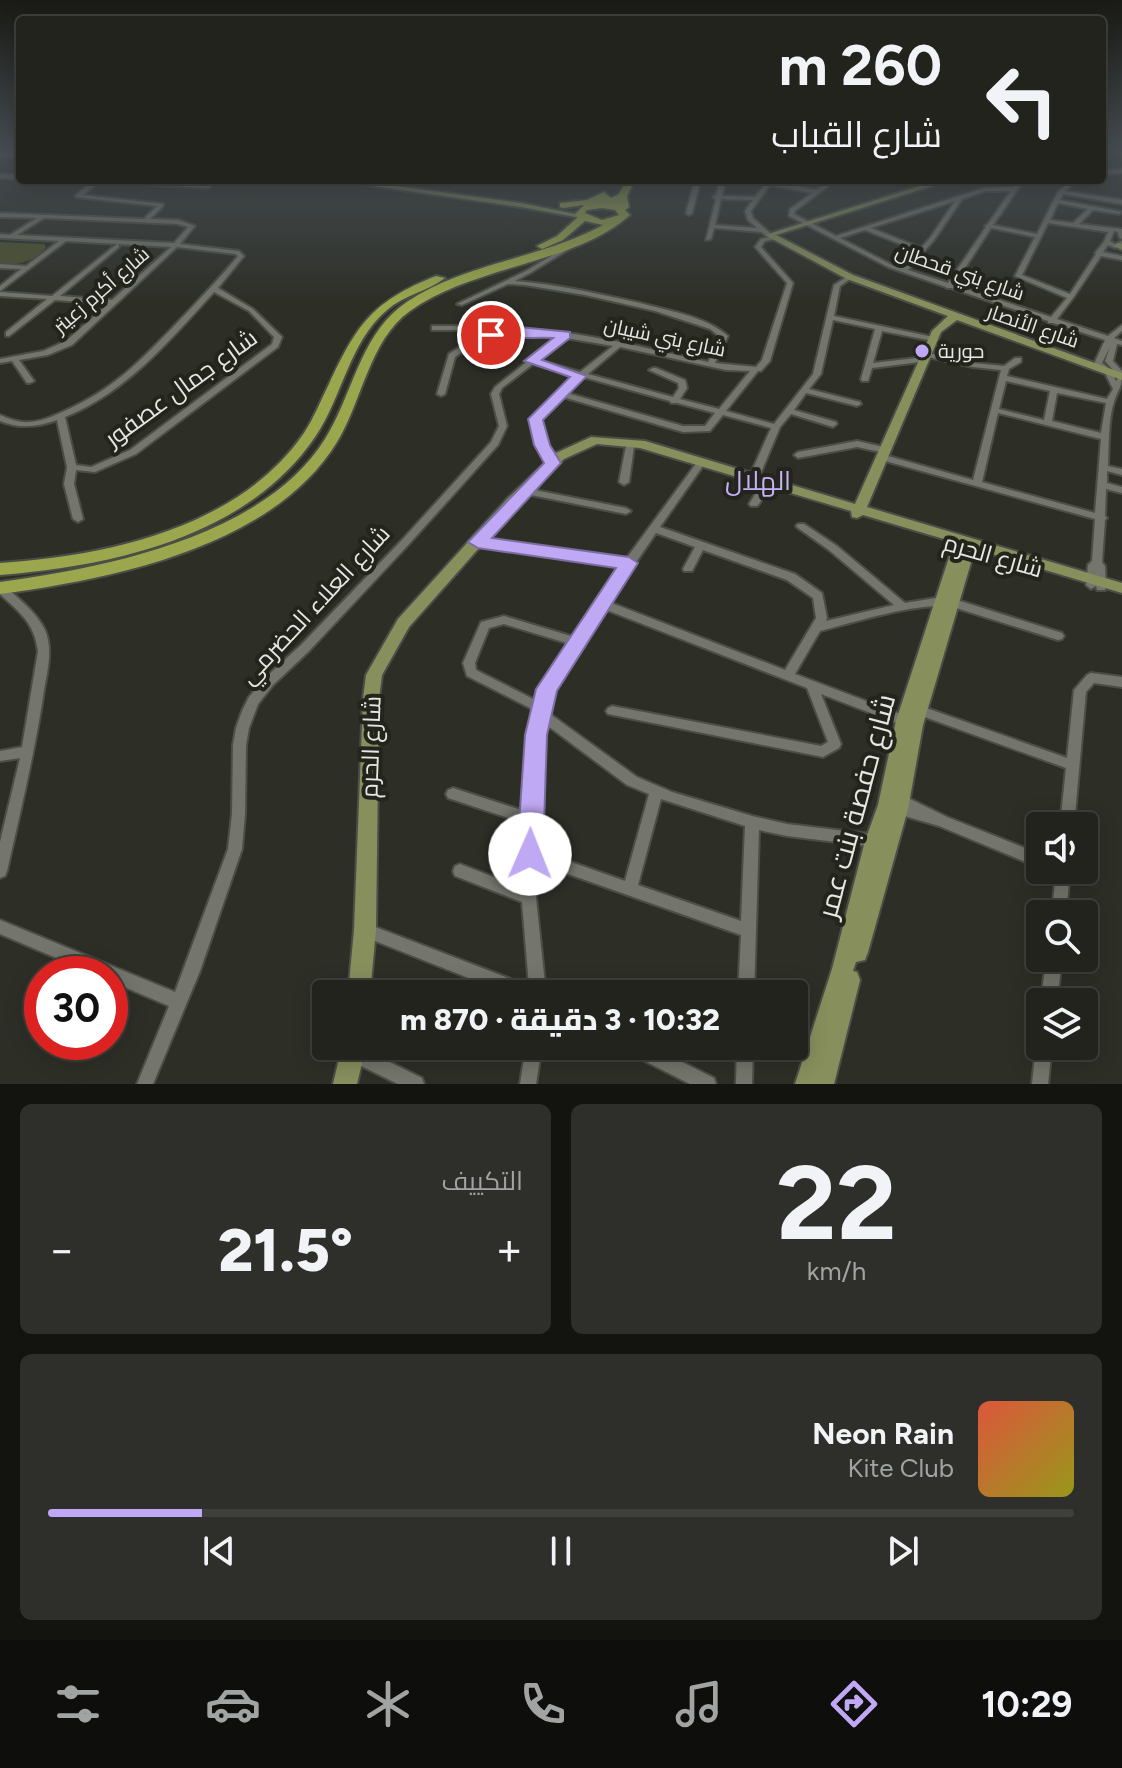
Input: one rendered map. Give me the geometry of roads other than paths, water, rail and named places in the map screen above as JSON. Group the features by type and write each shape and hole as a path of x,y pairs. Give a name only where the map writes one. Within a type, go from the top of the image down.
{"main road":[{"path":"563,207 590,202"},
{"path":"582,217 581,211 595,202"},
{"path":"622,216 623,202"},
{"path":"590,206 609,205 622,216"},
{"path":"582,217 599,222 622,216"},
{"path":"0,588 67,579 146,559 203,538 265,504 294,484 323,453 385,330 397,315 439,289 576,243 622,216"},
{"path":"560,238 582,217"},
{"path":"0,569 71,561 138,546 223,510 274,476 302,446 367,325 387,304 428,282 560,238 586,226 595,227 593,234"},
{"path":"509,266 525,267 531,278"}],"street":[{"path":"117,202 161,205 145,221"},
{"path":"517,202 563,207 590,206"},
{"path":"523,202 563,207 582,217"},
{"path":"689,213 692,202"},
{"path":"708,239 715,202"},
{"path":"754,202 748,208 748,215 768,234"},
{"path":"804,202 790,212 805,224"},
{"path":"711,226 768,234 877,202"},
{"path":"834,238 946,202"},
{"path":"904,271 957,202"},
{"path":"949,287 1004,202"},
{"path":"1057,202 1019,278 1071,297"},
{"path":"1060,202 1092,208 1121,207"},
{"path":"1099,202 1121,207"},
{"path":"936,205 951,210"},
{"path":"1051,321 1071,297 1099,252 1117,235 1121,207"},
{"path":"1074,226 1092,208"},
{"path":"0,215 190,224 190,229 175,246 117,246 0,238"},
{"path":"10,237 42,217"},
{"path":"1047,221 1117,235"},
{"name":"شارع بني قحطان","path":"805,224 904,271 1088,332 1114,344"},
{"path":"988,226 1039,236"},
{"path":"865,228 922,250"},
{"name":"شارع الأنصار","path":"768,234 850,277 1044,347 1083,359 1114,344 1119,378"},
{"name":"شارع بني شيبان","path":"441,394 441,380 448,357 472,342 499,334 531,331 620,344 711,364 755,370 766,361 790,290 786,276 758,247 768,234"},
{"path":"0,238 175,246"},
{"path":"0,292 62,242"},
{"path":"508,282 531,278 576,243"},
{"path":"9,334 117,246"},
{"name":"شارع جمال عصفور","path":"0,418 12,424 30,425 61,418 129,376 213,288 240,253 175,246"},
{"name":"شارع أكرم زعيتر","path":"0,361 15,360 69,343 175,246"},
{"path":"1099,252 1122,258"},
{"path":"0,266 28,268"},
{"path":"754,504 776,427 807,391 817,374 837,285 850,277"},
{"path":"460,304 508,282 531,278 659,309 717,328 724,336 711,364"},
{"name":"شارع جمال عصفور","path":"61,418 72,467 92,470 123,458 279,340 276,333 251,310 213,288"},
{"path":"0,292 112,302"},
{"path":"858,512 933,339 940,326 954,316"},
{"path":"832,318 933,339"},
{"path":"435,328 476,328 499,334"},
{"path":"865,379 879,329"},
{"path":"531,361 565,335"},
{"path":"552,463 535,422 538,415 620,344"},
{"path":"1096,583 1105,437 1110,402 1119,378 1109,361 1114,344"},
{"name":"شارع الأنصار","path":"1044,347 1119,378"},
{"path":"869,366 926,356 973,365 1054,390 1110,402"},
{"path":"15,360 30,381"},
{"path":"977,483 1004,373 1018,360"},
{"path":"531,361 776,427"},
{"name":"شارع العلاء الحضرمي","path":"179,1002 239,830 238,754 249,709 269,682 322,631 495,443 503,426 496,390 531,361"},
{"path":"653,370 682,382 683,388 674,401"},
{"path":"561,394 692,431 706,430 755,370"},
{"path":"1047,423 1054,390"},
{"path":"807,391 857,404"},
{"path":"994,410 1105,437"},
{"path":"790,411 833,424"},
{"name":"شارع الحرم","path":"360,980 365,930 371,699 374,675 403,623 524,491 565,452 588,442 623,441 700,465"},
{"name":"شارع الحرم","path":"588,442 630,446 700,465 1122,591"},
{"path":"798,455 857,444 977,483 1102,518"},
{"path":"624,482 630,446"},
{"path":"537,980 529,898 531,819 540,710 547,689 577,642 700,465"},
{"path":"72,467 69,484 78,519"},
{"path":"1105,468 1122,472"},
{"path":"1103,485 1122,490"},
{"path":"524,491 626,511"},
{"path":"801,526 903,607"},
{"path":"655,529 791,577 811,589 822,608 818,627 788,675"},
{"path":"478,542 629,563"},
{"path":"688,569 701,545"},
{"name":"شارع حفصة بنت عمر","path":"807,1084 894,802 912,716 964,545"},
{"path":"0,588 29,612 39,627 43,643 28,752 0,871"},
{"path":"818,627 903,607 948,602 1058,636"},
{"path":"603,604 812,685 1072,765"},
{"path":"577,642 504,620 485,625 469,663 471,673 540,710 632,781 656,791 787,830 882,840"},
{"path":"1068,812 1080,690 1091,678 1122,682"},
{"path":"612,711 823,752 835,744 812,685"},
{"path":"0,756 28,752"},
{"path":"630,889 656,791"},
{"path":"453,794 531,819"},
{"path":"894,802 1026,855"},
{"path":"746,980 752,822"},
{"name":"شارع حفصة بنت عمر","path":"822,1084 882,840"},
{"path":"530,854 746,930"},
{"path":"460,871 529,898"},
{"path":"0,927 179,1002 145,1084"},
{"path":"365,930 493,980"},
{"path":"345,1084 351,1060"},
{"path":"373,1060 416,1084"},
{"path":"528,1084 532,1060"},
{"path":"661,1060 708,1084"},
{"path":"745,1060 745,1082"},
{"path":"1040,1084 1043,1060"}],"place":[{"name":"حورية","path":"922,351"}],"district":[{"name":"الهلال","path":"758,481"}]}
